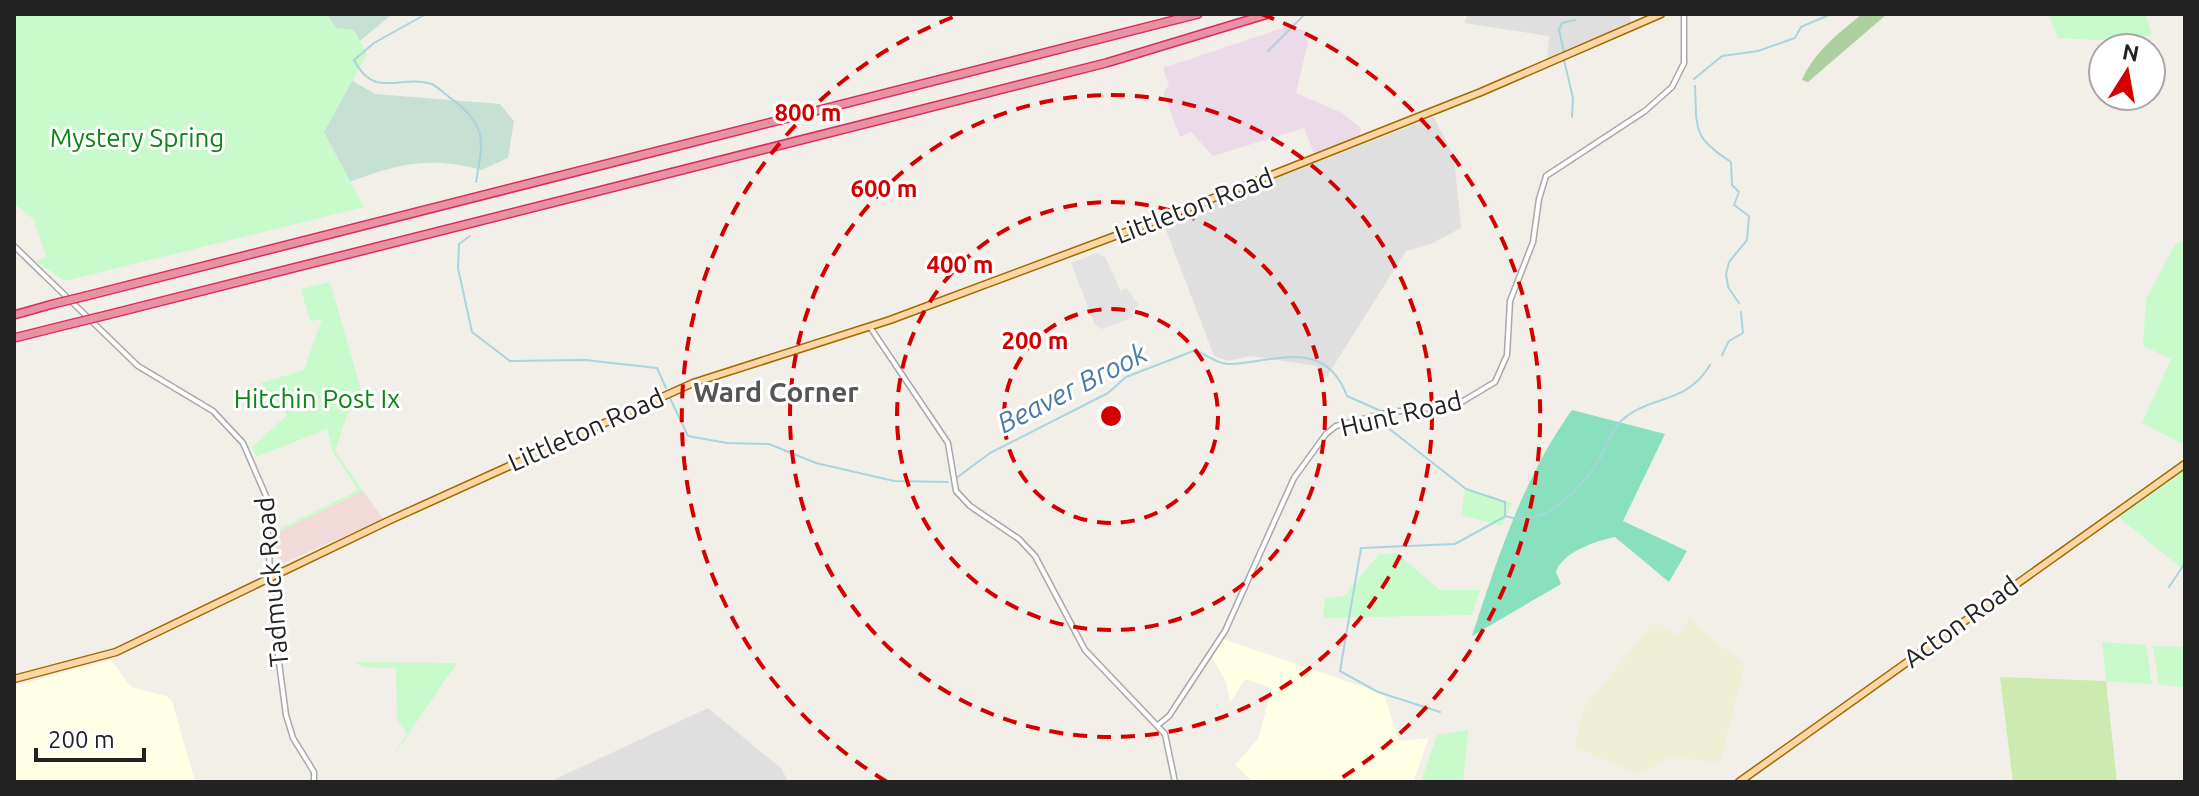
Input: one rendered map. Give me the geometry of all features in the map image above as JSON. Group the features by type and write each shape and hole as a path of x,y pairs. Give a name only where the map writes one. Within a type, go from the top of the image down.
{"highway":[{"path":"14,315 1198,14"},
{"path":"14,338 1120,60 1268,14"}],"main road":[{"name":"Littleton Road","path":"14,679 110,654 271,576 682,387 870,327 1283,172 1661,14"},
{"name":"Acton Road","path":"1739,782 2185,464"}],"street":[{"name":"Hunt Road","path":"1158,725 1169,716 1225,631 1294,478 1326,434 1336,426 1390,412 1455,406 1495,382 1507,355 1510,301 1533,242 1539,199 1546,176 1645,111 1672,87 1684,63 1684,14"},
{"name":"Tadmuck Road","path":"14,246 138,366 213,411 243,443 266,496 273,628 286,715 293,738 314,772 314,782"},
{"path":"870,327 948,443 952,482 959,495 1030,550 1085,650 1167,737 1175,782"},
{"name":"Hunt Road","path":"1167,737 1169,716"}],"shaded area":[{"path":"317,14 392,14 329,67 375,94 500,104 514,121 508,158 481,170 441,163 404,165 330,190 14,29"},
{"path":"1468,14 1630,14 1631,23 1547,59 1549,36 1464,23"},
{"path":"1288,26 1303,30 1308,42 1296,93 1342,113 1361,128 1359,139 1315,156 1304,128 1213,156 1191,132 1180,137 1163,93 1169,85 1163,68"},
{"path":"1434,117 1454,157 1461,228 1431,244 1406,251 1326,378 1317,366 1251,356 1228,361 1214,356 1163,222"},
{"path":"1097,253 1105,257 1121,291 1126,288 1139,305 1131,312 1133,317 1102,329 1095,325 1071,263"},
{"path":"363,491 383,519 279,565 274,534"},
{"path":"1689,617 1705,634 1745,663 1720,763 1671,757 1639,774 1574,747 1583,709 1654,621 1678,637"},
{"path":"1223,639 1384,694 1399,741 1429,738 1413,782 1253,782 1235,765 1258,739 1272,688 1245,679 1230,703 1226,682 1212,657"},
{"path":"111,660 131,687 166,696 172,701 195,782 14,782 14,686"},
{"path":"708,708 782,769 788,782 549,782"}],"green space":[{"name":"Mystery Spring","path":"14,14 327,14 336,28 354,30 367,54 324,132 364,207 65,281 37,262 46,256 33,219 14,203"},
{"path":"1862,14 1887,14 1808,82 1802,80 1820,52"},
{"path":"2048,14 2145,14 2151,32 2087,32 2087,39 2058,38"},
{"path":"2185,241 2185,445 2142,423 2171,359 2143,346 2146,299 2176,243"},
{"name":"Hitchin Post Ix","path":"330,282 364,401 347,415 335,451 363,491 274,534 273,527 277,530 358,490 333,452 327,429 256,457 252,447 287,415 261,383 304,370 322,319 310,321 301,289"},
{"path":"1572,410 1665,434 1623,521 1687,551 1669,582 1615,537 1590,545 1572,553 1559,565 1556,572 1561,584 1472,636 1502,548 1526,491 1539,463"},
{"path":"2185,468 2185,571 2116,515"},
{"path":"1465,488 1512,503 1502,526 1461,515"},
{"path":"1396,553 1440,590 1480,590 1472,615 1323,618 1325,599 1344,596 1379,554"},
{"path":"2102,642 2146,645 2152,684 2106,681"},
{"path":"2153,646 2185,647 2185,687 2159,685"},
{"path":"354,662 457,663 396,752 386,755 396,751 407,733 397,720 396,668 364,667"},
{"path":"2000,677 2106,681 2117,782 2013,782"},
{"path":"1468,730 1463,782 1421,782 1437,735"}],"waterway":[{"name":"Beaver Brook","path":"426,14 374,43 354,60 370,79 379,83 432,84 464,109 480,136 476,182"},
{"path":"1268,51 1305,14"},
{"name":"Beaver Brook","path":"1694,79 1722,56 1758,51 1795,38 1801,27 1831,14"},
{"path":"1564,52 1559,30 1562,23 1575,20"},
{"path":"1564,60 1573,98 1572,117"},
{"name":"Beaver Brook","path":"1695,86 1699,131 1709,146 1731,162 1732,185 1739,192 1734,205 1749,216 1747,240 1729,262 1726,274 1728,287 1739,303"},
{"name":"Beaver Brook","path":"470,236 459,244 458,268 472,332 510,361 585,360 657,368 666,388"},
{"name":"Beaver Brook","path":"1722,355 1729,341 1743,333 1741,312"},
{"name":"Beaver Brook","path":"955,479 990,453 1108,393 1126,377 1196,350 1226,364 1298,357 1312,359 1326,366 1338,378 1347,396 1381,411"},
{"name":"Beaver Brook","path":"1383,417 1387,427 1466,489 1505,502 1505,516 1520,519 1534,517 1560,504 1582,483 1620,422 1642,407 1690,387 1710,365"},
{"name":"Beaver Brook","path":"670,398 688,436 727,443 769,444 816,463 894,481 948,482"},
{"path":"1440,712 1378,692 1340,671 1361,548 1455,544 1504,517"},
{"path":"2169,587 2185,563"}],"district":[{"name":"Ward Corner","path":"776,392"}]}
